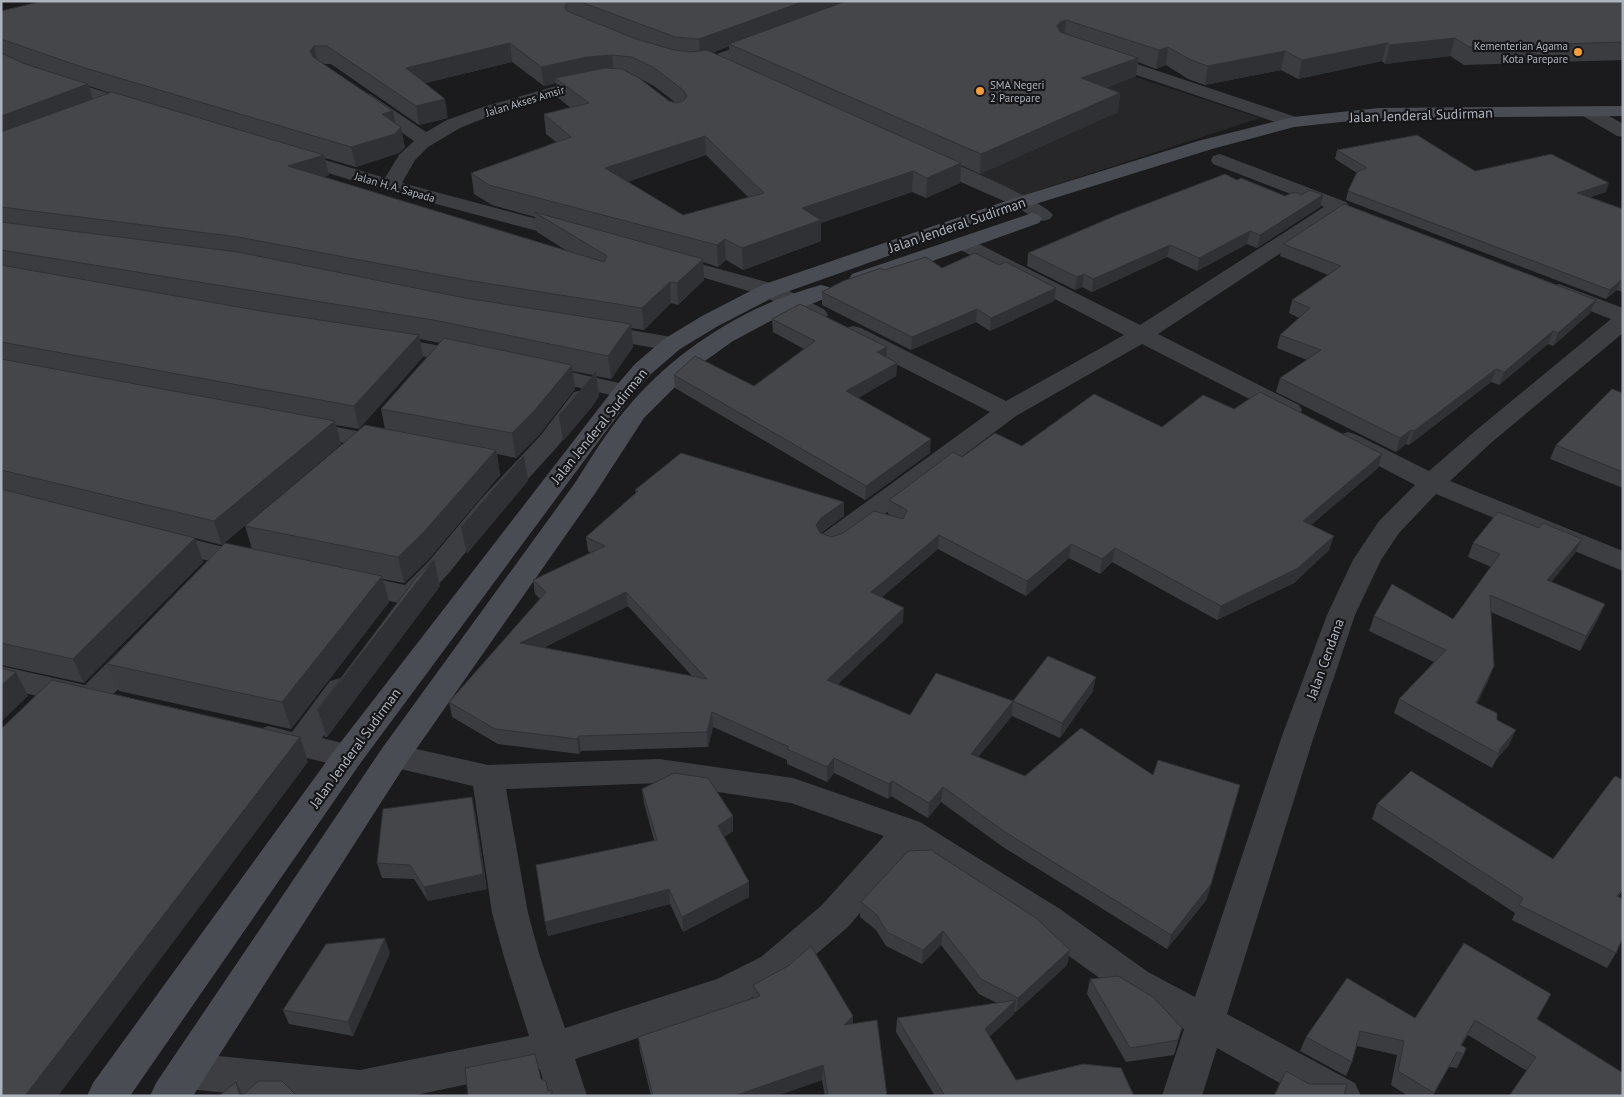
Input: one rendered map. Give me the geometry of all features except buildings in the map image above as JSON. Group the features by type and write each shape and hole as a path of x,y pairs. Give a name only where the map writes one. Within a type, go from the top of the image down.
{"main road":[{"name":"Jalan Jenderal Sudirman","path":"107,1096 348,756 558,476 643,369 672,344 781,296 1032,209 1204,145 1294,122 1378,113 1613,120"},
{"name":"Jalan Jenderal Sudirman","path":"179,1083 394,756 587,486 615,440 642,405 698,352 757,317 781,296 962,243 1032,209 1300,138 1373,128 1428,124 1613,120"}],"street":[{"path":"670,61 688,64 710,62 780,37"},
{"path":"1083,51 1294,122"},
{"path":"1,60 38,77 155,113"},
{"path":"710,62 736,74"},
{"name":"Jalan Akses Amsir","path":"391,186 406,158 426,140 467,119 587,82 607,79"},
{"path":"347,86 426,140"},
{"path":"92,112 119,102"},
{"name":"Jalan H. A. Sapada","path":"272,149 391,186 589,239"},
{"path":"915,154 1032,209"},
{"path":"832,540 1007,411 1142,334 1348,210 1220,160"},
{"path":"962,243 1432,483 1623,562"},
{"path":"646,255 781,296 1007,411"},
{"path":"1540,284 1623,316"},
{"name":"Jalan Cendana","path":"1182,1096 1298,736 1341,615 1367,560 1389,527 1432,483 1483,437 1623,321"},
{"path":"575,328 672,344"},
{"path":"365,340 443,352 490,362"},
{"path":"424,374 443,352"},
{"path":"537,372 624,391"},
{"path":"393,619 411,596 548,441 594,384"},
{"path":"344,458 366,439 385,417"},
{"path":"280,423 412,449"},
{"path":"495,464 558,476"},
{"path":"143,536 276,567"},
{"path":"207,578 249,538"},
{"path":"324,577 411,596"},
{"path":"1,677 46,701 106,700 153,634"},
{"path":"299,746 358,667"},
{"path":"242,732 348,756"},
{"path":"394,756 488,776 659,772 703,777 793,791 908,831 1047,920 1135,983 1206,1020 1341,1096"},
{"path":"488,776 497,846 522,956 554,1049 567,1096"},
{"path":"179,1083 360,1088 554,1049 727,992 774,968 835,916 886,859 908,831"}],"shaded area":[{"name":"SMA Negeri 2 Parepare","path":"905,1 1260,118 1022,196 721,63"}],"place":[{"name":"Kementerian Agama Kota Parepare","path":"1578,52"},
{"name":"SMA Negeri 2 Parepare","path":"980,91"}]}
